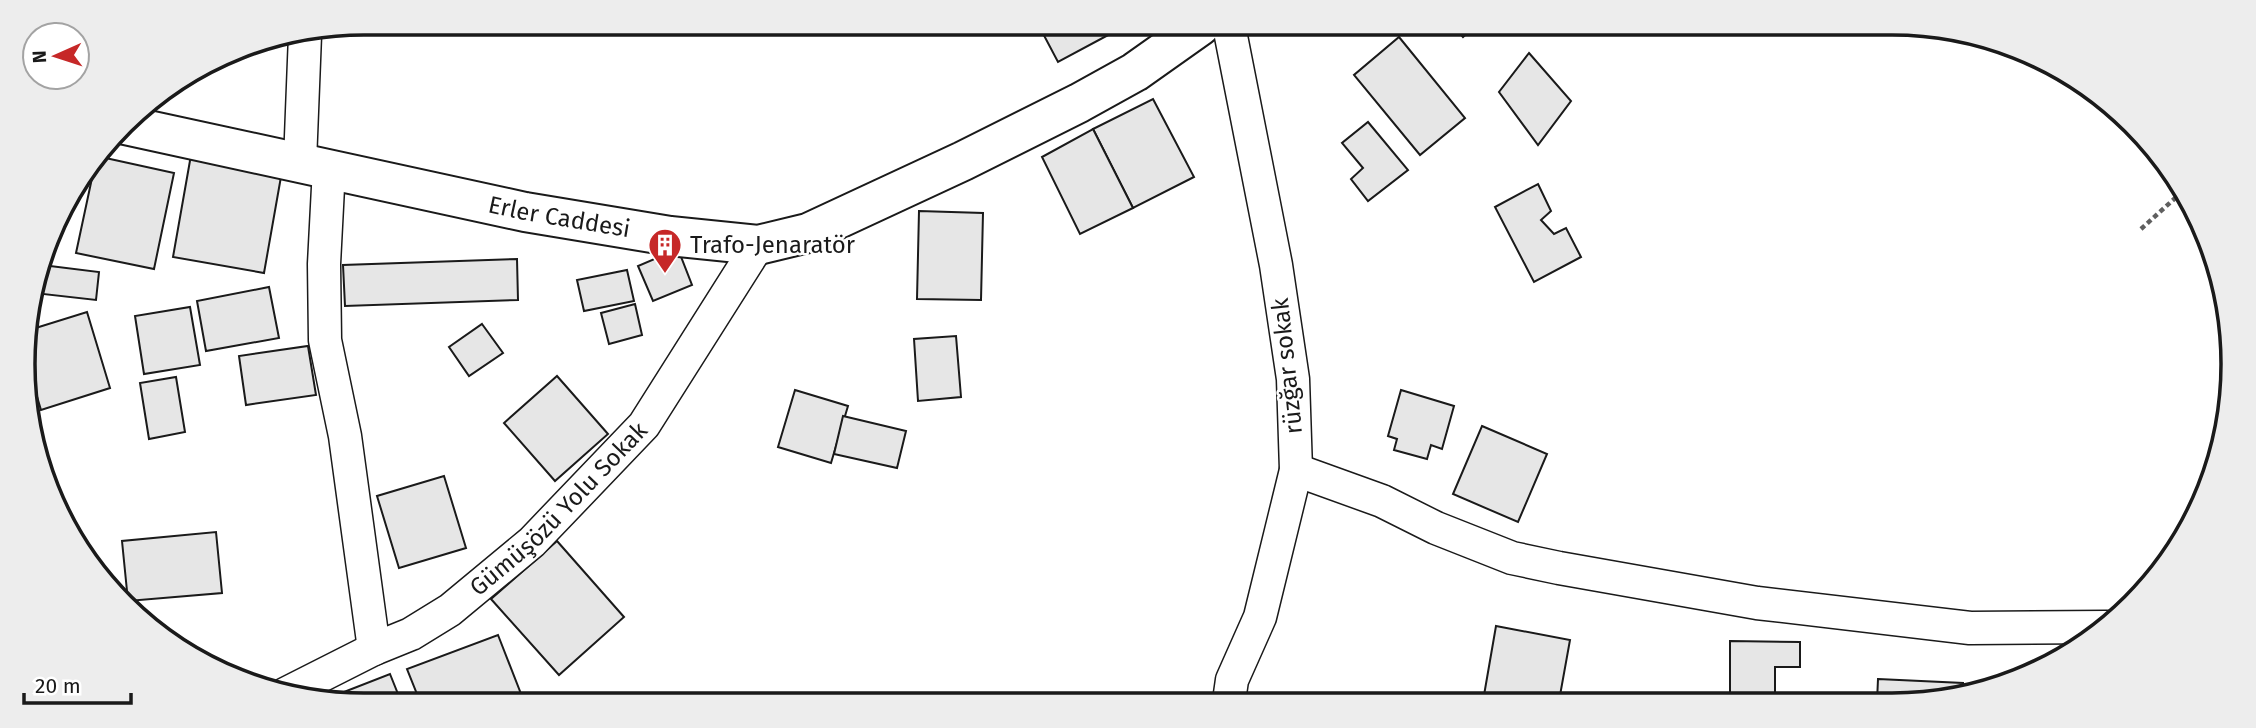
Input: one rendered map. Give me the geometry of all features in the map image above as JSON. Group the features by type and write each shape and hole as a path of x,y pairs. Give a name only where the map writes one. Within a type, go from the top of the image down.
{"street":[{"name":"Erler Caddesi","path":"135,127 525,212 670,236 758,245 808,233 963,161 1135,72 1187,35"},
{"name":"rüzğar sokak","path":"1231,35 1276,265 1293,379 1297,470 1260,617 1233,680 1231,693"},
{"path":"304,40 324,264 325,341 345,436 373,649"},
{"name":"Gümüşözü Yolu Sokak","path":"299,687 373,649 411,634 450,610 532,542 644,425 758,245"},
{"path":"1297,470 1382,501 1436,528 1513,558 1559,568 1756,603 1970,628 2089,627"}],"path":[{"path":"2141,229 2176,198"}],"building":[{"path":"1044,35 1108,35 1058,62"},
{"path":"1399,37 1465,118 1420,155 1354,75"},
{"path":"1529,53 1571,101 1538,145 1499,92"},
{"path":"1153,99 1194,177 1133,208 1093,129"},
{"path":"1368,122 1408,170 1368,201 1351,179 1363,168 1342,143"},
{"path":"1093,129 1133,208 1080,234 1042,157"},
{"path":"191,155 282,171 264,273 173,257"},
{"path":"108,158 174,173 154,269 76,253 92,179"},
{"path":"1538,184 1551,211 1541,220 1554,234 1566,228 1581,257 1534,282 1495,207"},
{"path":"919,211 983,213 981,300 917,299"},
{"name":"Trafo-Jenaratör","path":"678,249 692,285 653,301 638,266"},
{"path":"517,259 518,300 345,306 343,265"},
{"path":"50,266 99,272 96,300 42,294"},
{"path":"627,270 634,301 584,311 577,280"},
{"path":"269,287 279,338 206,351 197,301"},
{"path":"635,304 642,335 609,344 601,313"},
{"path":"190,307 200,365 144,374 135,316"},
{"path":"87,312 110,388 41,410 37,397 35,364 37,327"},
{"path":"482,324 503,353 469,376 449,347"},
{"path":"956,336 961,397 918,401 914,339"},
{"path":"308,346 316,395 246,405 239,356"},
{"path":"557,376 608,434 555,481 504,423"},
{"path":"176,377 185,432 149,439 140,383"},
{"path":"795,390 848,406 831,463 778,447"},
{"path":"1401,390 1454,406 1442,449 1431,445 1427,459 1394,450 1397,439 1388,436"},
{"path":"843,416 906,431 897,468 834,454"},
{"path":"1482,426 1547,454 1518,522 1453,494"},
{"path":"444,476 466,548 399,568 377,496"},
{"path":"216,532 222,593 135,600 127,593 122,541"},
{"path":"557,541 624,617 559,675 491,599"},
{"path":"1496,626 1570,640 1560,693 1484,693"},
{"path":"498,635 521,693 417,693 407,669"},
{"path":"1730,641 1800,642 1800,667 1775,667 1775,693 1730,693"},
{"path":"390,674 398,693 364,693 344,692"},
{"path":"1878,679 1963,683 1963,685 1935,690 1877,693"}],"place":[{"name":"Trafo-Jenaratör","path":"665,275"}]}
